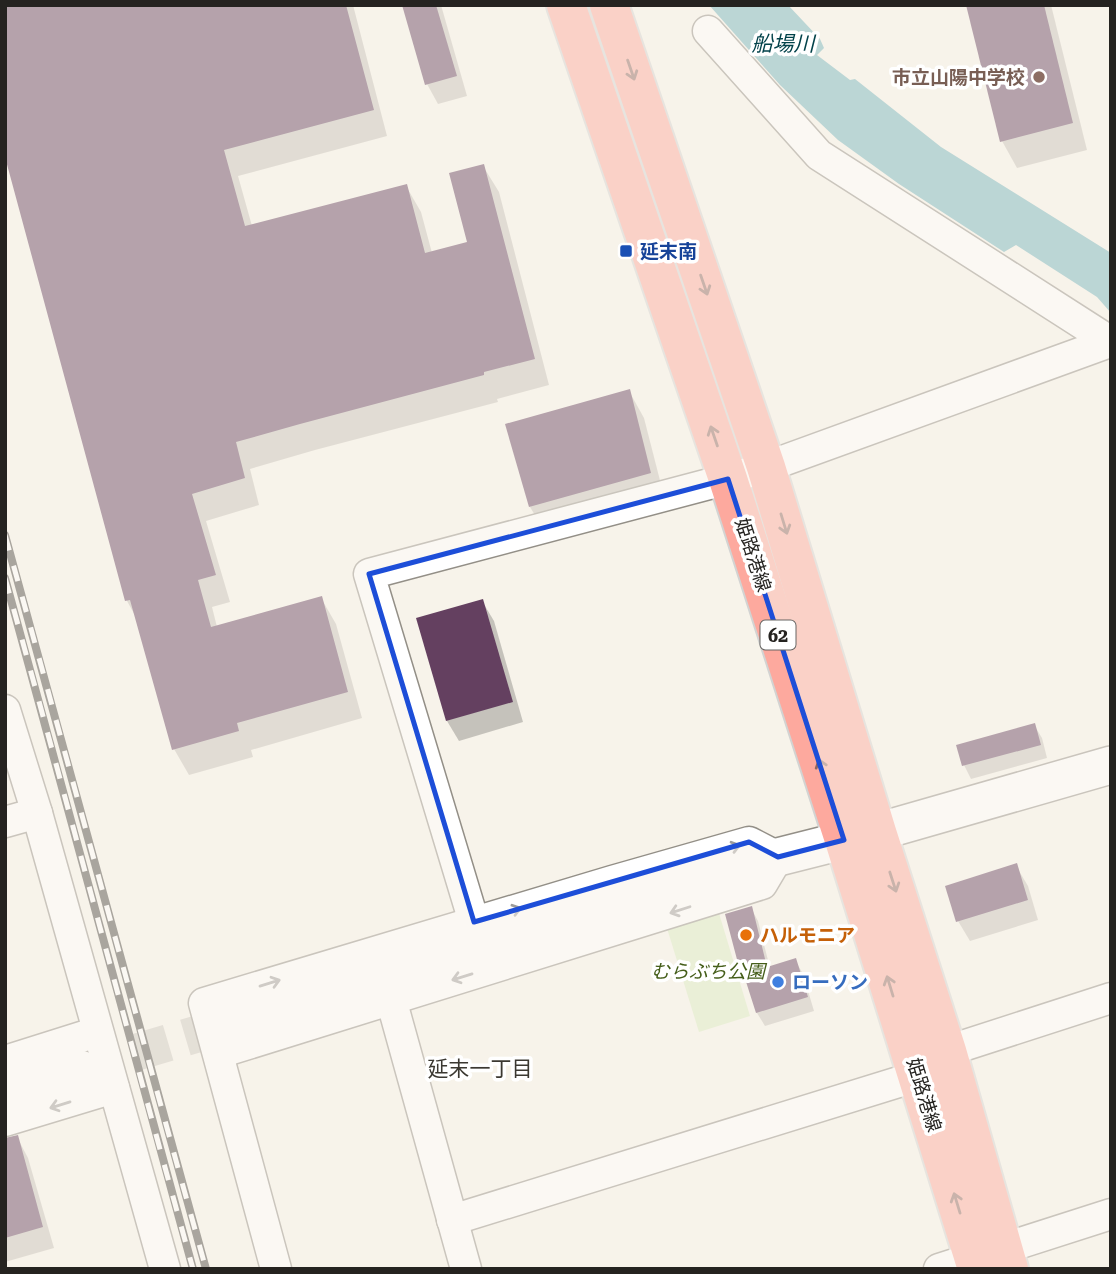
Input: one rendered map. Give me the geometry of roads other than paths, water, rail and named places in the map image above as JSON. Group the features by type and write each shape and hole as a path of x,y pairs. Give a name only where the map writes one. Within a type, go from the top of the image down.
{"main road":[{"name":"姫路港線","path":"566,5 728,479 861,836 947,1051 980,1262"},
{"name":"姫路港線","path":"609,5 766,467 861,836 918,1076 980,1262"}],"street":[{"path":"708,31 819,155 1110,342"},
{"path":"474,922 369,574 728,479 1110,342"},
{"path":"5,710 37,813 165,1269"},
{"path":"218,1027 778,858 1111,765"},
{"path":"5,822 37,813"},
{"path":"218,1027 474,922 749,842 778,858"},
{"path":"218,1027 391,999 762,884 778,858"},
{"path":"947,1051 1111,998"},
{"path":"391,999 466,1269"},
{"path":"218,1027 276,1269"},
{"path":"5,1061 97,1032"},
{"path":"5,1093 80,1069"},
{"path":"452,1220 918,1076"},
{"path":"5,1121 114,1088"},
{"path":"980,1262 1111,1214"}],"water":[{"name":"船場川","path":"709,5 788,5 820,39 824,48 817,55 850,80 855,79 941,147 1111,253 1111,313 1097,297 1016,245 1004,252 899,184 838,140 780,85"}],"tunnel":[{"path":"80,1069 231,1024"}],"railway":[{"path":"5,535 206,1269"},
{"path":"5,578 193,1269"}],"place":[{"name":"市立山陽中学校","path":"1039,77"},
{"name":"延末南","path":"626,251"},
{"name":"ハルモニア","path":"746,935"},
{"name":"ローソン","path":"778,982"}],"district":[{"name":"延末一丁目","path":"480,1069"}],"park label":[{"name":"むらぶち公園","path":"708,971"}]}
